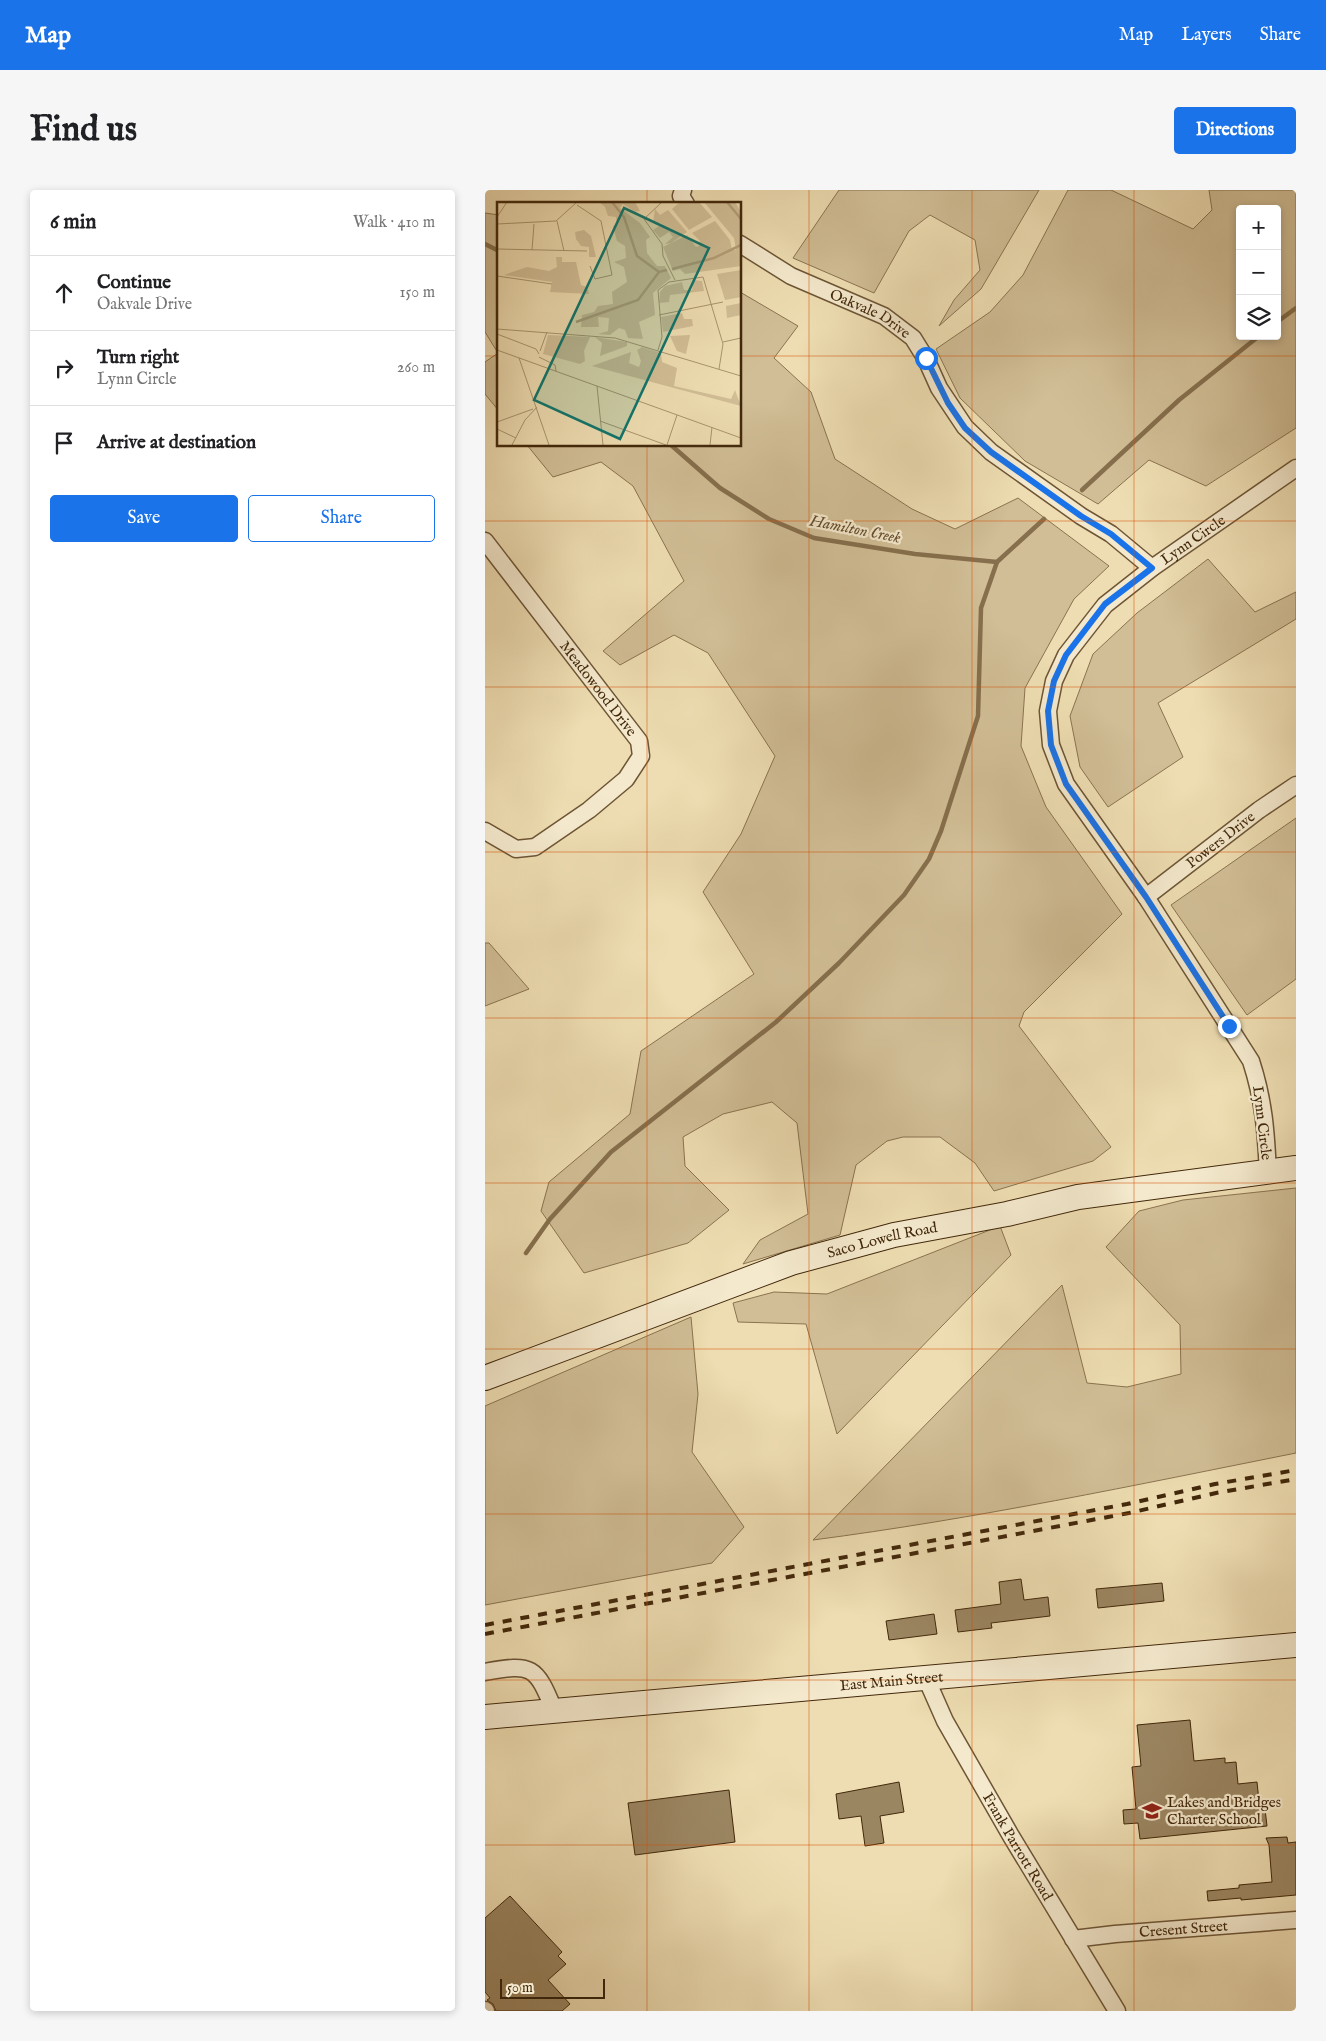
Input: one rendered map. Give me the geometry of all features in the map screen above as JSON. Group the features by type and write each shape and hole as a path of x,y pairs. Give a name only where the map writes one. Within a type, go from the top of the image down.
{"street":[{"path":"683,190 681,196 685,202"},
{"name":"Oakvale Drive","path":"741,245 791,276 884,316 913,338 926,358 944,396 965,428 991,452 1081,516 1111,534 1152,568"},
{"name":"Lynn Circle","path":"1268,1173 1266,1132 1261,1092 1251,1061 1146,897 1066,784 1051,745 1048,711 1054,681 1066,655 1105,604 1152,568 1296,468"},
{"name":"Meadowood Drive","path":"485,540 639,740 641,756 626,779 589,810 535,847 516,849 485,831"},
{"name":"Powers Drive","path":"1146,897 1259,810 1296,785"},
{"name":"Saco Lowell Road","path":"485,1378 791,1264 894,1235 1007,1214 1078,1198 1296,1168"},
{"name":"East Main Street","path":"485,1717 1296,1645"},
{"path":"485,1672 509,1667 525,1668 538,1678 554,1710"},
{"name":"Frank Parrott Road","path":"926,1678 945,1721 1117,2011"},
{"name":"Cresent Street","path":"1073,1939 1296,1920"}],"shaded area":[{"path":"839,190 1039,190 981,289 939,326 954,300 980,270 975,240 930,215 909,231 874,293 793,258"},
{"path":"1068,190 1111,190 1193,229 1212,210 1209,190 1296,190 1296,428 1206,486 1149,460 1098,504 1025,461 960,398 936,349 990,312 1023,275"},
{"path":"485,213 497,215 497,351 485,332"},
{"path":"741,293 798,326 774,358 811,392 835,459 912,509 955,529 1018,498 1109,566 1074,599 1025,688 1021,746 1046,807 1122,914 1024,1012 1019,1026 1111,1147 1093,1161 994,1191 975,1163 940,1137 903,1137 887,1141 856,1165 840,1235 743,1264 760,1240 808,1214 797,1123 772,1102 723,1114 683,1137 685,1166 729,1210 688,1243 584,1273 541,1211 549,1182 630,1114 641,1051 754,974 703,892 741,834 775,756 708,653 674,635 620,665 603,651 684,581 633,486 601,462 553,477 528,446 741,446"},
{"path":"497,354 497,409 485,394 485,362"},
{"path":"1208,559 1255,612 1296,592 1296,619 1158,703 1183,757 1108,807 1080,767 1070,716 1093,654 1137,613"},
{"path":"1296,818 1296,979 1247,1015 1171,905"},
{"path":"485,943 489,943 529,989 485,1006"},
{"path":"1296,1188 1296,1453 995,1512 813,1540 1062,1285 1087,1383 1127,1387 1181,1374 1180,1325 1106,1247 1139,1211 1183,1200"},
{"path":"1000,1226 1011,1255 837,1434 806,1324 738,1322 733,1303 774,1292 827,1294"},
{"path":"691,1317 698,1394 692,1452 744,1527 712,1563 485,1605 485,1406"}],"building":[{"path":"1021,1579 1024,1600 1048,1597 1050,1616 991,1623 992,1628 958,1632 955,1610 1001,1604 999,1582"},
{"path":"1162,1583 1164,1601 1098,1608 1096,1589"},
{"path":"934,1614 937,1634 889,1640 886,1621"},
{"path":"1190,1720 1194,1761 1225,1758 1225,1763 1236,1762 1238,1784 1257,1782 1260,1811 1265,1809 1267,1826 1140,1839 1138,1823 1124,1824 1123,1810 1136,1809 1132,1767 1141,1766 1137,1725"},
{"path":"899,1782 904,1812 880,1816 884,1843 865,1846 861,1816 839,1819 836,1794"},
{"path":"729,1790 735,1842 635,1855 628,1803"},
{"path":"1287,1837 1288,1843 1296,1842 1296,1895 1208,1901 1207,1891 1239,1888 1239,1885 1272,1882 1269,1845 1266,1838"},
{"path":"510,1896 562,1952 558,1956 566,1964 548,1980 570,2004 562,2011 496,2011 493,2004 487,2000 490,1998 485,1992 485,1918"}],"waterway":[{"name":"Hamilton Creek","path":"485,244 497,250"},
{"name":"Hamilton Creek","path":"1281,319 1296,308"},
{"name":"Hamilton Creek","path":"1082,490 1179,400 1254,340"},
{"name":"Hamilton Creek","path":"672,446 720,488 769,519 814,538 915,554 997,562"},
{"path":"526,1253 550,1219 611,1152 776,1022 839,963 904,895 929,859 941,831 978,716 981,608 997,562 1044,519"}],"railway":[{"path":"485,1625 1127,1504 1215,1484 1296,1470"},
{"path":"485,1634 1129,1513 1216,1493 1296,1479"}],"place":[{"name":"Lakes and Bridges Charter School","path":"1152,1811"}],"route":[{"path":"926,358 939,388 965,428 991,452 1081,516 1111,534 1152,568 1105,604 1066,655 1054,681 1048,711 1051,745 1066,784 1146,897 1229,1026"}]}
